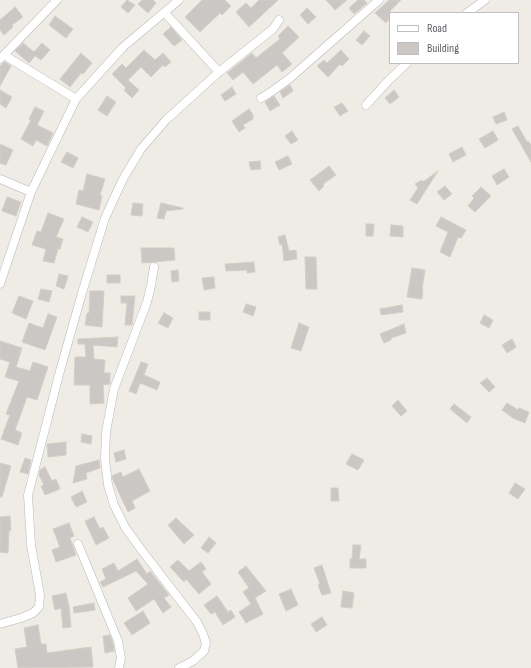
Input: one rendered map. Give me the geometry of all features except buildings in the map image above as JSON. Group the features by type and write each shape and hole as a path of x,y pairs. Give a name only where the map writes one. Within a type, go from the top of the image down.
{"street":[{"path":"57,0 2,57 76,99"},
{"path":"0,284 31,192 76,99 123,47 179,0"},
{"path":"261,98 289,79 379,0"},
{"path":"468,12 485,0"},
{"path":"165,13 220,72"},
{"path":"0,624 33,613 39,607 40,595 31,545 28,495 60,371 105,218 123,179 141,149 166,120 273,28 280,20"},
{"path":"366,105 406,64"},
{"path":"0,179 31,192"},
{"path":"154,267 147,302 114,389 106,432 105,460 108,485 114,504 125,526 197,622 203,634 206,643 204,651 193,661 179,668"},
{"path":"78,544 118,641 121,658 119,668"}]}
